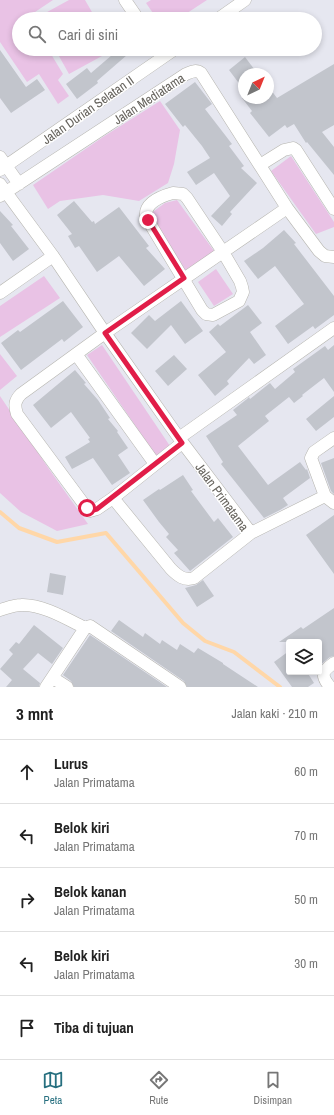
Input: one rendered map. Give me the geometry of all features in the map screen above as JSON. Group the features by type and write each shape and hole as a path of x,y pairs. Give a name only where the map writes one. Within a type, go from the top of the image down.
{"street":[{"path":"125,0 133,12"},
{"path":"228,12 245,0"},
{"name":"Jalan Durian Selatan II","path":"2,164 157,56"},
{"name":"Jalan Mediatama","path":"2,191 19,184 186,74 196,71 201,73 287,208 319,251 325,256 334,258"},
{"path":"260,165 284,150 293,148 296,150 334,209"},
{"path":"2,164 19,184"},
{"name":"Jalan Primatama","path":"2,191 53,256 181,441 251,533 194,578 182,578 172,569 113,498"},
{"path":"173,193 183,194 188,198 223,252 240,281 243,292 236,303 212,315 206,314 202,310 146,217 146,211 157,198 173,193"},
{"path":"287,208 105,333 21,394 17,398 15,407 18,414 87,508 90,511 94,511 113,498 181,441 334,328"},
{"path":"0,293 53,256"},
{"path":"76,354 155,464"},
{"path":"251,533 330,500 311,458 314,452 334,438"},
{"path":"0,610 21,605 34,606 56,614 86,628 90,626 180,687"},
{"path":"67,687 49,682 86,628"},
{"path":"330,687 324,679 324,675 326,670 334,663"}],"shaded area":[{"path":"0,0 53,0 35,12 12,12 12,56 52,56 63,74 58,80 69,96 58,104 39,74 27,82 0,42"},
{"path":"69,0 85,0 92,12 47,12"},
{"path":"151,0 207,0 189,12 152,12 146,3"},
{"path":"59,56 102,56 69,74"},
{"path":"160,101 180,130 174,164 168,183 139,201 103,195 60,201 48,209 33,185 103,137"},
{"path":"291,156 334,222 334,227 316,234 271,171"},
{"path":"177,200 214,251 186,271 150,214 165,203"},
{"path":"216,269 233,294 214,306 198,282"},
{"path":"44,276 60,298 0,337 0,306"},
{"path":"102,345 170,446 156,456 87,355"},
{"path":"0,354 17,376 0,390"},
{"path":"0,396 88,524 57,531 21,512 0,493"}],"building":[{"path":"0,50 26,87 37,79 45,90 11,113 0,98"},
{"path":"111,56 126,56 97,81 98,83 77,99 66,84 87,68 91,73"},
{"path":"245,57 253,68 238,68 238,82 229,70"},
{"path":"334,64 334,125 322,132 334,147 334,175 307,142 306,143 294,124 287,128 285,125 269,137 250,113 252,111 247,104 274,104 274,94 277,98"},
{"path":"195,82 212,104 205,109 232,144 229,146 244,166 241,168 257,183 230,212 232,214 222,226 211,216 230,196 214,173 196,185 187,172 210,158 185,125 183,127 165,104"},
{"path":"74,201 92,222 94,221 95,224 119,207 149,246 146,248 165,269 144,286 119,256 97,272 79,246 75,248 68,236 72,234 57,215"},
{"path":"0,211 13,225 11,226 29,249 13,261 0,243"},
{"path":"284,230 296,243 294,244 334,296 334,315 315,329 313,326 288,344 275,326 304,304 275,266 258,279 244,261 263,248"},
{"path":"63,301 83,327 64,342 62,339 21,370 1,343 18,330 20,332"},
{"path":"181,301 203,331 185,344 171,325 147,349 131,333 149,315 155,321"},
{"path":"248,305 262,323 250,332 266,355 254,364 249,358 227,381 229,384 215,396 198,375 226,352 209,332 218,324 220,326"},
{"path":"334,345 334,392 324,378 294,403 289,397 265,416 269,421 238,446 268,485 300,462 306,470 307,469 310,478 283,498 288,505 264,518 221,464 223,462 206,436 237,415 233,410 249,397 250,399 270,383 275,389 295,372 293,369 325,346 328,350"},
{"path":"174,355 187,369 168,386 155,371"},
{"path":"75,370 86,383 84,384 98,400 110,418 108,419 118,431 117,432 128,448 118,455 130,473 112,485 93,458 72,469 65,457 90,442 88,439 90,438 71,412 51,428 33,405"},
{"path":"334,396 334,417 316,431 306,419"},
{"path":"334,458 334,494 331,491 321,463"},
{"path":"183,475 193,490 191,491 214,522 218,518 233,537 190,571 174,553 178,550 166,537 169,534 143,500"},
{"path":"334,515 334,574 306,535"},
{"path":"50,573 66,576 63,595 47,592"},
{"path":"203,580 214,596 197,607 185,588 196,585"},
{"path":"334,608 334,656 330,657 322,664 322,639 286,639 286,642 279,642 301,627 303,629"},
{"path":"119,620 143,637 145,633 160,644 162,640 177,650 180,644 194,653 198,648 258,687 187,687 184,681 111,631"},
{"path":"34,625 63,648 52,664 38,653 23,669 40,683 39,687 6,687 12,680 0,669 13,654 9,650 16,642 19,644"},
{"path":"90,635 167,687 74,687 71,681 63,675"},
{"path":"286,653 286,675 309,675 314,683 308,687 292,687 274,662"}],"waterway":[{"path":"0,512 19,528 57,542 106,533 183,623 205,641 234,652 280,687"}],"route":[{"path":"87,508 90,511 97,509 182,443 105,333 184,278 148,220"}]}
